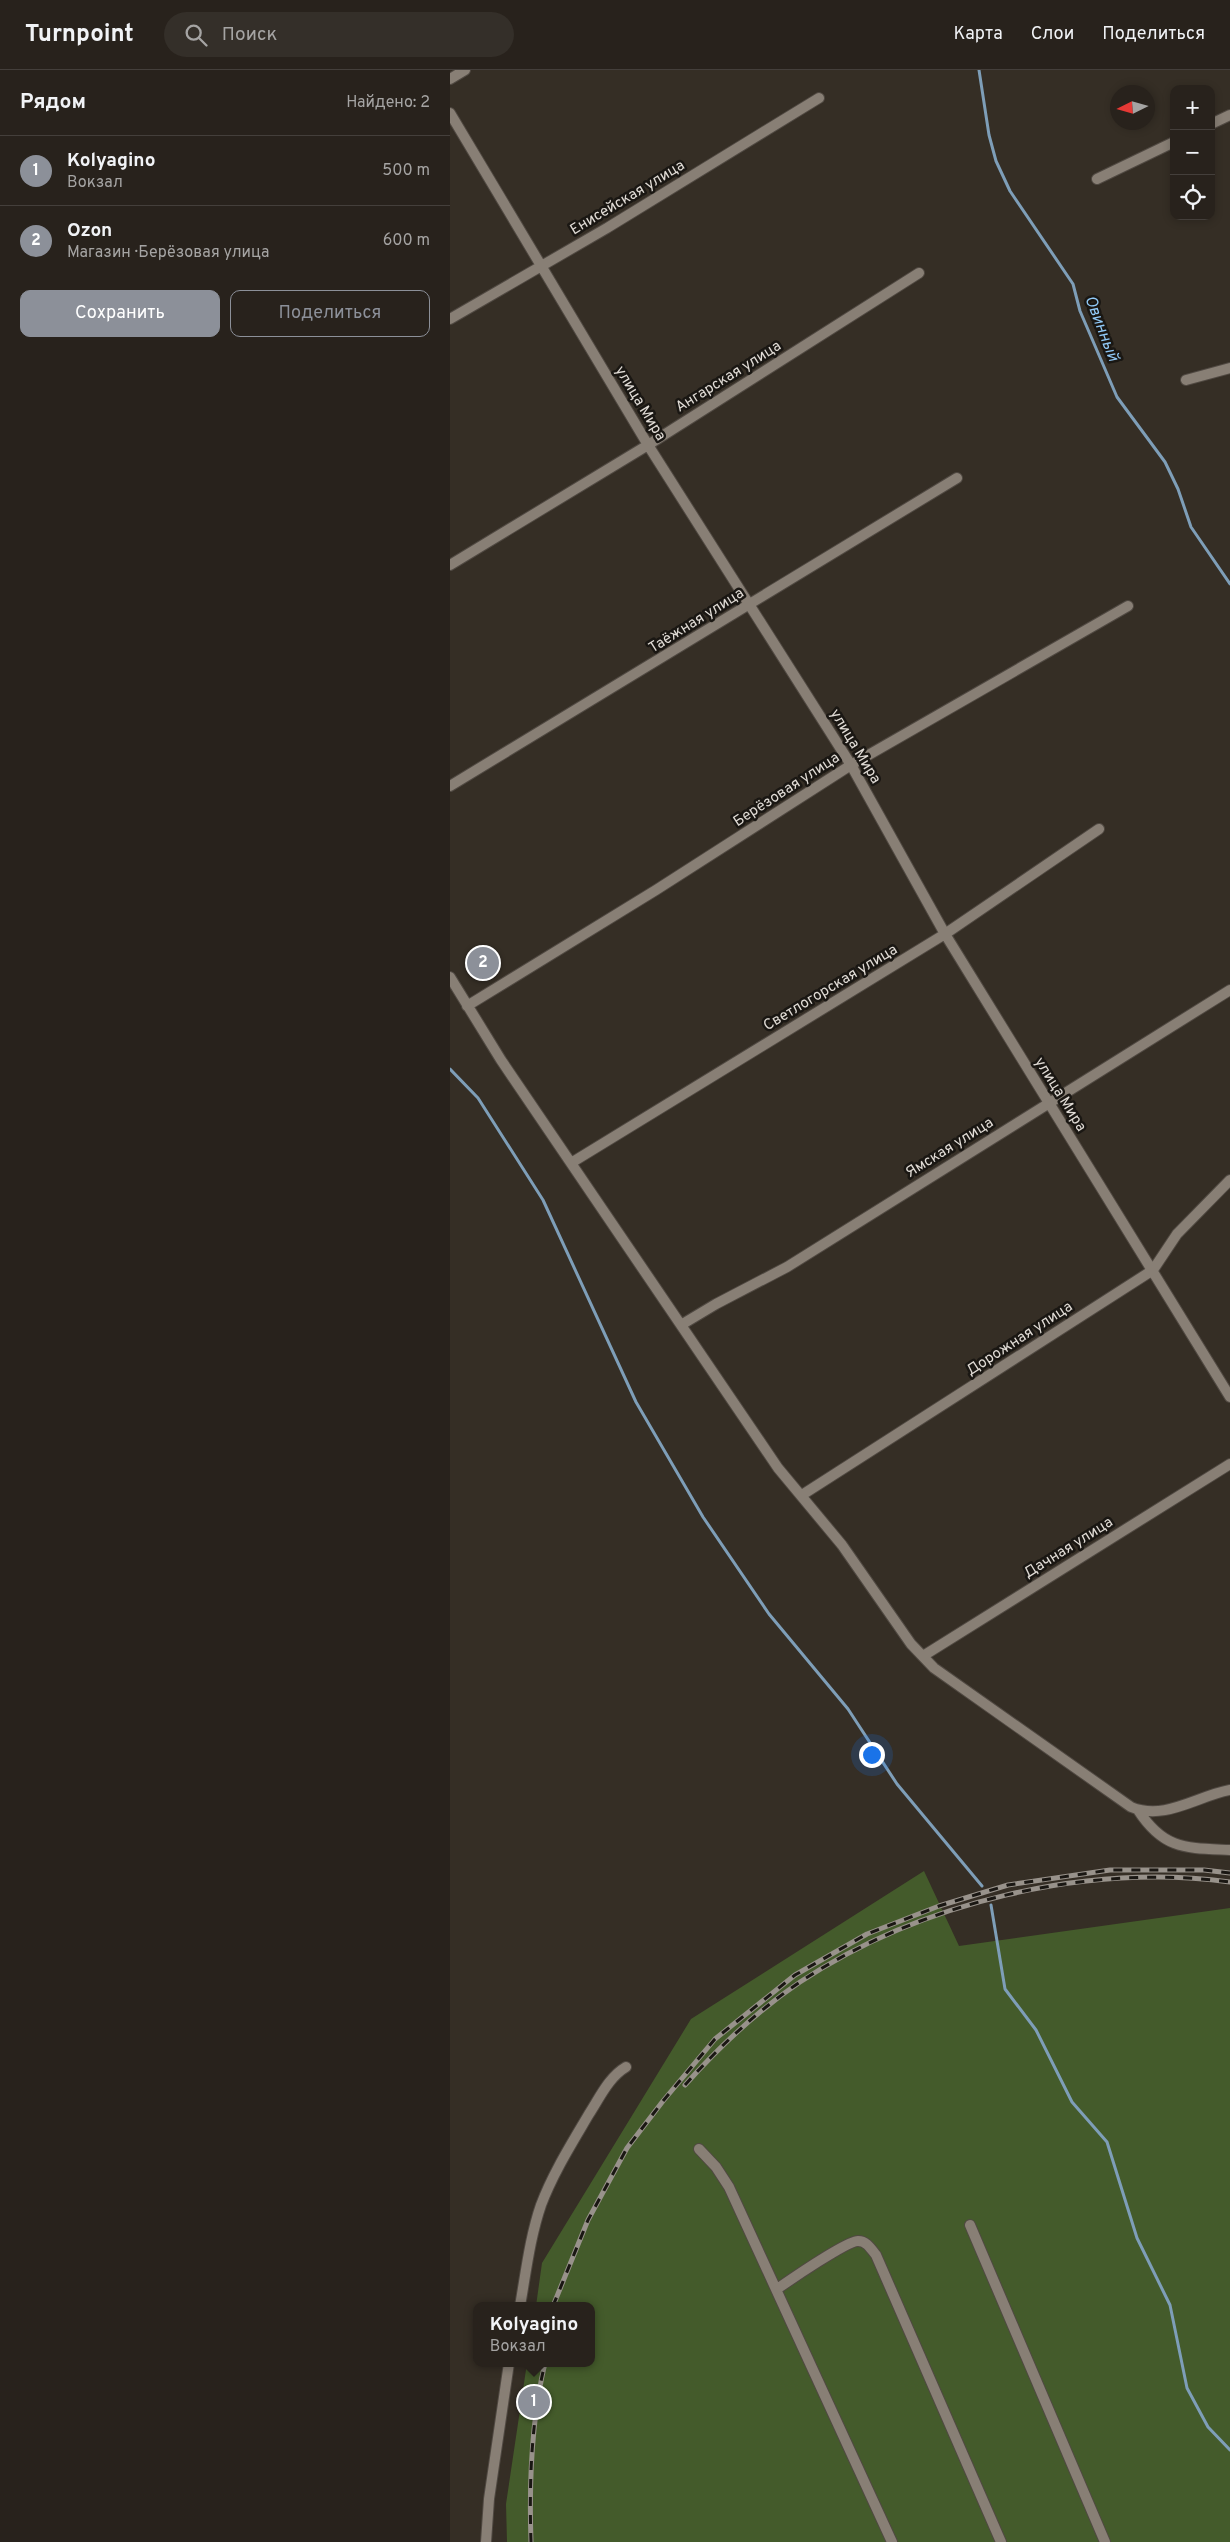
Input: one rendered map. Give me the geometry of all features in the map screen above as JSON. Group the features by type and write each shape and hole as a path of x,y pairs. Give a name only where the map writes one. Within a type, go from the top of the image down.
{"street":[{"path":"450,79 465,70"},
{"name":"Енисейская улица","path":"450,319 819,98"},
{"name":"улица Мира","path":"450,113 648,445 851,765 945,934 1230,1397"},
{"path":"1215,122 1230,115"},
{"path":"1097,179 1170,144"},
{"name":"Ангарская улица","path":"450,565 648,445 919,273"},
{"path":"1186,380 1230,368"},
{"name":"Таёжная улица","path":"450,786 956,478"},
{"name":"Берёзовая улица","path":"467,1006 656,890 851,765 1128,606"},
{"name":"Светлогорская улица","path":"571,1163 945,934 1099,829"},
{"path":"450,978 571,1163 778,1468 842,1545 911,1644 934,1668 1123,1803 1138,1810 1149,1811 1176,1807 1230,1790"},
{"name":"Ямская улица","path":"681,1325 716,1304 787,1267 1230,990"},
{"name":"Дорожная улица","path":"802,1495 1153,1270 1177,1234 1230,1180"},
{"name":"Дачная улица","path":"923,1656 1230,1464"},
{"path":"1138,1810 1151,1828 1164,1840 1188,1848 1230,1850"},
{"path":"521,2302 536,2224 546,2193 564,2155 608,2084 626,2066"},
{"path":"699,2150 716,2167 729,2187 892,2542"},
{"path":"970,2225 1105,2542"},
{"path":"777,2289 856,2241 866,2243 876,2255 1001,2542"},
{"path":"486,2542 493,2470 508,2367"}],"green space":[{"path":"924,1871 959,1946 1230,1908 1230,2542 507,2542 506,2504 526,2367 595,2367 595,2302 537,2302 542,2263 691,2019"}],"waterway":[{"name":"Овинный","path":"979,70 989,135 996,161 1010,191 1073,284 1080,311 1117,397 1165,462 1178,489 1191,527 1230,584"},
{"path":"450,1069 478,1098 543,1200 636,1402 703,1517 769,1614 848,1709 897,1784 982,1886"},
{"path":"991,1905 1005,1989 1036,2030 1072,2102 1107,2142 1137,2238 1170,2305 1187,2388 1208,2427 1230,2450"}],"railway":[{"path":"555,2302 588,2220 627,2148 663,2101 715,2039 795,1975 867,1934 939,1906 1008,1885 1110,1870 1204,1870 1230,1873"},
{"path":"685,2085 739,2030 784,1993 847,1954 898,1930 952,1910 1007,1895 1063,1884 1120,1878 1175,1878 1230,1882"},
{"path":"531,2542 532,2452 540,2385 544,2367"}],"place":[{"name":"Ozon","path":"483,963"},
{"name":"Kolyagino","path":"534,2402"}]}
